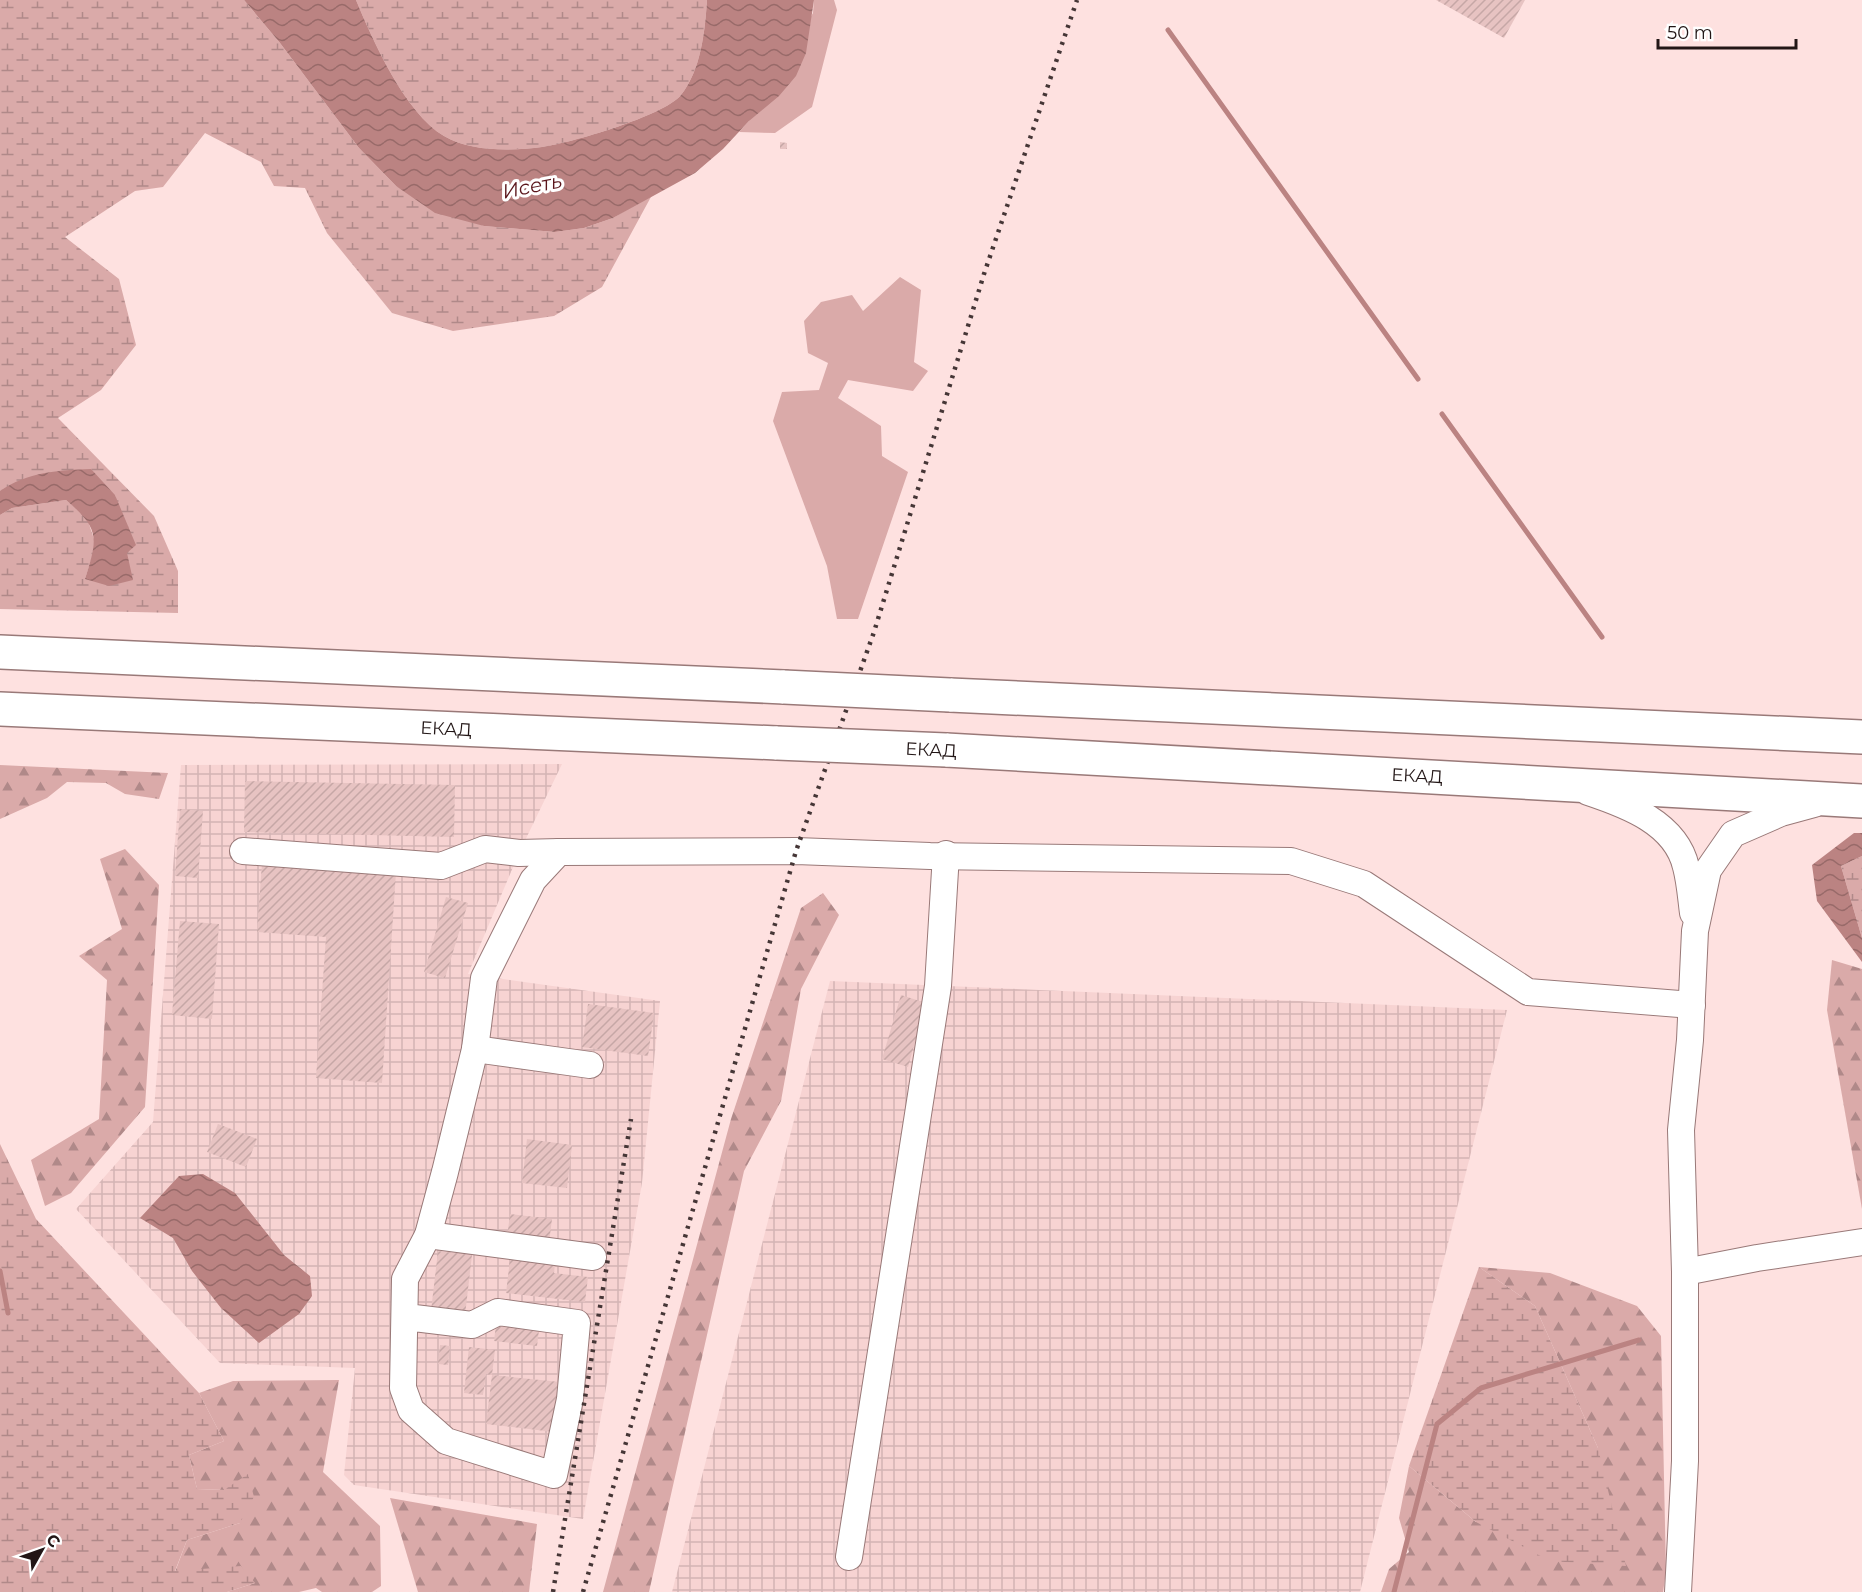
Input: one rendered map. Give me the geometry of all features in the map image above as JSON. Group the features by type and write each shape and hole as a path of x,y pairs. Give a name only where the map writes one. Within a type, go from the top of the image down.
{"highway":[{"path":"0,652 1862,737"},
{"name":"ЕКАД","path":"0,709 946,750 1848,800"}],"street":[{"path":"1560,783 1616,802 1646,816 1674,839 1686,866 1695,931"},
{"path":"1678,1592 1685,1461 1685,1272 1681,1130 1692,1005 1695,931 1708,870 1733,834 1781,813 1848,800"},
{"path":"243,851 441,866 485,849 519,854 796,851 1291,861 1364,884 1528,992 1692,1005"},
{"path":"406,1317 472,1325 498,1312 577,1323 570,1399 554,1475 446,1441 411,1410 403,1388 405,1279 429,1234 475,1048 484,978 533,880 559,852"},
{"path":"849,1557 938,986 946,854"},
{"path":"475,1048 591,1065"},
{"path":"429,1234 593,1257"},
{"path":"1685,1272 1862,1242"}],"shaded area":[{"path":"562,764 519,853 468,974 660,1001 642,1183 583,1519 354,1485 344,1475 355,1368 220,1363 76,1209 153,1122 181,765"},
{"path":"830,981 1507,1010 1360,1592 672,1592"}],"green space":[{"path":"0,0 244,0 280,43 359,148 396,186 484,226 555,232 584,228 613,218 652,195 602,287 554,316 453,331 392,313 327,233 305,188 274,186 261,162 205,133 163,187 135,191 65,237 119,279 136,345 101,390 58,418 154,516 178,571 178,613 0,609 0,515 12,508 66,500 87,518 96,545 85,579 127,553 115,495 0,491"},
{"path":"356,0 707,0 703,37 693,74 681,95 671,103 637,120 573,140 542,147 492,149 466,145 444,136 416,111 381,55"},
{"path":"814,0 834,0 837,10 812,107 775,133 739,132 749,121 813,13"},
{"path":"900,277 921,290 914,362 928,371 913,391 848,380 838,398 881,426 882,456 908,472 858,619 837,619 827,566 773,421 782,392 819,390 828,363 808,353 804,321 821,302 852,295 863,311"},
{"path":"0,765 168,773 159,799 125,794 106,783 67,782 47,798 0,819"},
{"path":"125,849 159,885 145,1107 71,1193 45,1206 31,1160 99,1119 107,980 79,956 122,929 100,859"},
{"path":"1862,856 1862,938 1841,866"},
{"path":"823,893 839,915 801,989 781,1101 744,1171 649,1592 603,1592 731,1119 801,908"},
{"path":"1832,960 1862,969 1862,1209 1827,1010"},
{"path":"0,1144 36,1219 199,1393 224,1441 189,1455 197,1489 224,1490 248,1474 254,1497 240,1523 187,1540 175,1571 241,1566 255,1583 227,1592 0,1592"},
{"path":"1479,1267 1550,1273 1637,1306 1661,1336 1666,1572 1663,1592 1381,1592 1389,1569 1409,1552 1399,1518 1409,1466 1476,1522 1598,1448 1535,1306"},
{"path":"1479,1267 1535,1306 1598,1448 1626,1566 1550,1561 1476,1522 1409,1466"},
{"path":"339,1380 323,1472 380,1526 381,1586 372,1592 322,1592 316,1588 299,1592 227,1592 255,1583 175,1572 187,1540 240,1523 224,1490 197,1489 189,1455 224,1441 199,1393 233,1381"},
{"path":"390,1498 537,1524 529,1592 418,1592"}],"water":[{"name":"Исеть","path":"244,0 356,0 392,75 416,111 430,125 444,136 466,145 492,149 518,149 542,147 573,140 637,120 671,103 681,95 693,74 703,37 707,0 814,0 806,53 796,76 779,96 749,121 723,149 695,173 613,218 584,228 555,232 484,226 435,213 396,186 359,148 280,43"},
{"path":"91,469 115,495 136,545 127,553 133,580 109,586 85,579 94,544 93,535 85,519 66,500 12,508 0,515 0,491 10,485 44,473"},
{"path":"1854,833 1862,833 1862,856 1841,866 1862,938 1862,962 1817,901 1812,865"},
{"path":"203,1174 235,1193 284,1255 310,1276 312,1296 299,1314 259,1343 221,1308 192,1271 173,1238 140,1218 179,1176"}],"building":[{"path":"1436,0 1525,0 1504,38"},
{"path":"780,142 787,143 787,149 780,149"},
{"path":"245,781 455,785 454,837 244,832"},
{"path":"180,809 203,811 198,878 175,876"},
{"path":"262,863 396,872 382,1083 316,1078 326,937 257,932"},
{"path":"446,897 468,903 445,978 424,972"},
{"path":"180,921 219,924 212,1019 172,1015"},
{"path":"901,995 926,1003 908,1067 882,1059"},
{"path":"588,1004 654,1013 648,1056 582,1047"},
{"path":"218,1124 257,1139 246,1167 207,1152"},
{"path":"527,1139 572,1145 567,1188 522,1183"},
{"path":"510,1214 552,1219 549,1243 507,1238"},
{"path":"438,1251 472,1255 465,1315 431,1311"},
{"path":"511,1251 556,1256 554,1273 588,1277 585,1302 506,1293"},
{"path":"497,1317 540,1322 537,1346 494,1341"},
{"path":"440,1345 450,1346 448,1365 438,1364"},
{"path":"469,1347 495,1350 492,1375 486,1374 483,1395 464,1393"},
{"path":"492,1375 560,1382 554,1432 486,1424"}],"waterway":[{"path":"1168,30 1418,379"},
{"path":"1442,414 1602,637"},
{"path":"0,1271 8,1313"},
{"path":"1394,1592 1437,1424 1481,1388 1639,1340"}],"railway":[{"path":"583,1592 796,851 874,632 984,274 1077,0"},
{"path":"553,1592 631,1119"}]}
